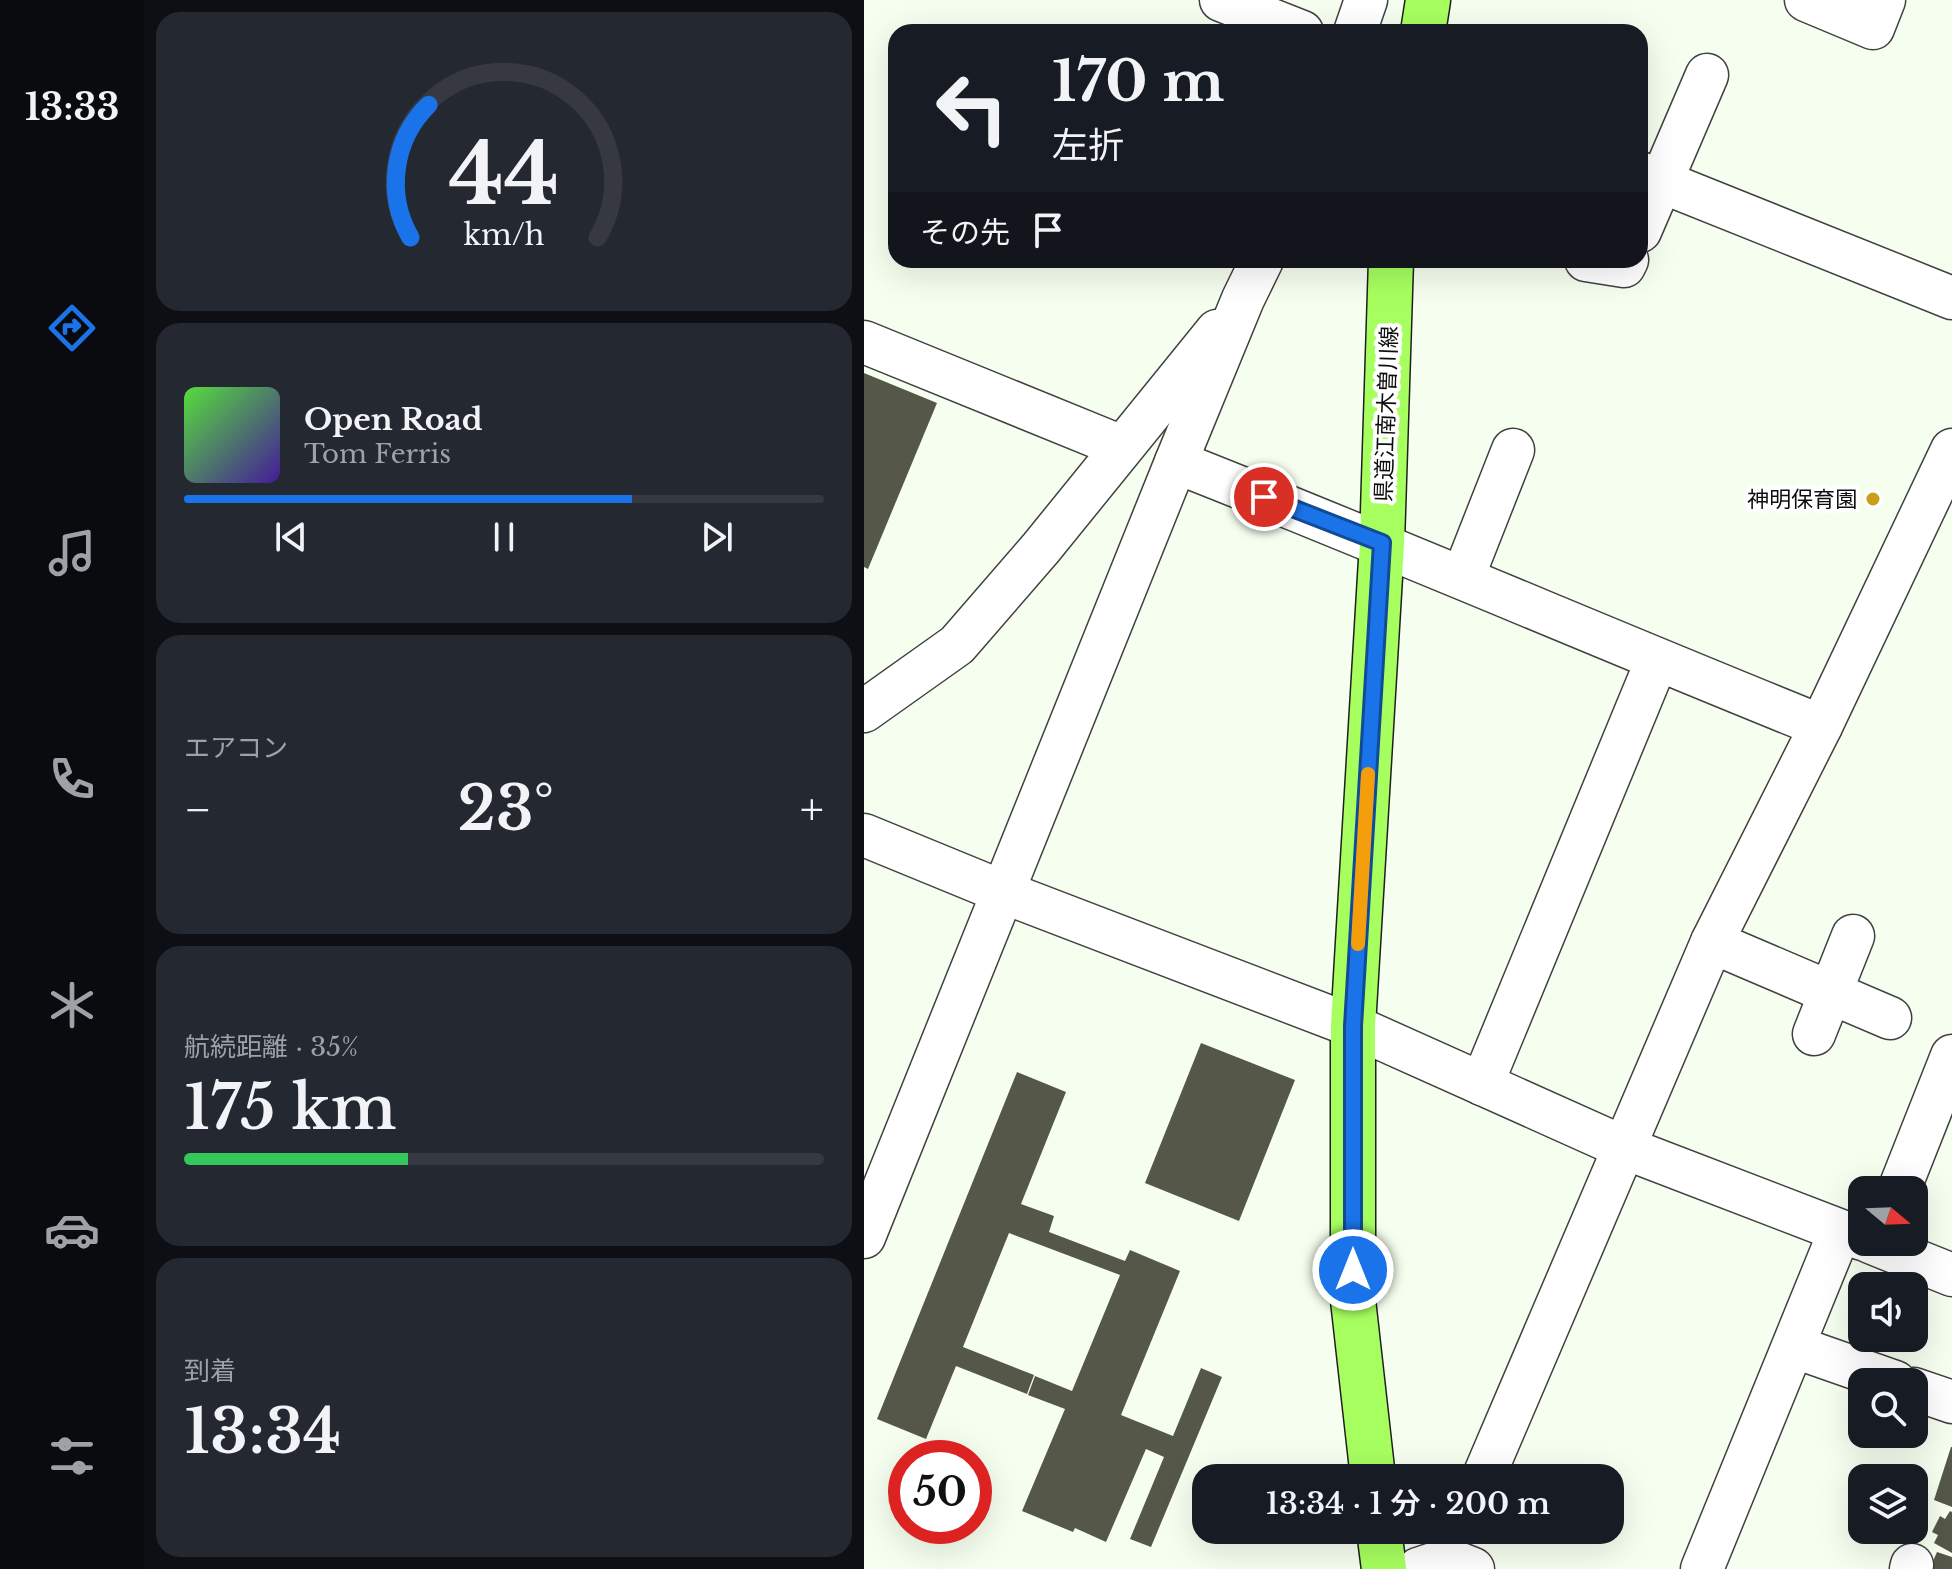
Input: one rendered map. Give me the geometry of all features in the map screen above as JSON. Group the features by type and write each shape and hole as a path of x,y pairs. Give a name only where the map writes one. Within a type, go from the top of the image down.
{"main road":[{"path":"1424,24 1428,0"},
{"name":"県道江南木曽川線","path":"1371,1464 1353,1300 1353,1026 1382,543 1391,268"},
{"path":"1381,1544 1384,1569"}],"street":[{"path":"1221,0 1282,24"},
{"path":"1358,24 1366,0"},
{"path":"1806,0 1873,28 1884,0"},
{"path":"1707,75 1651,178 1952,298"},
{"path":"864,1237 1176,462 1258,268"},
{"path":"864,711 957,645 1041,548 1243,299"},
{"path":"864,342 1122,447"},
{"path":"1463,577 1513,450"},
{"path":"1489,1464 1712,942 1821,726 1952,450"},
{"path":"1176,462 1382,543 1821,726"},
{"path":"1482,1084 1657,660"},
{"path":"864,835 1003,892 1353,1026 1625,1148 1848,1233"},
{"path":"1814,1034 1853,936"},
{"path":"1712,942 1890,1018"},
{"path":"1905,1176 1952,1056"},
{"path":"1702,1569 1795,1347 1855,1256"},
{"path":"1905,1256 1952,1275"},
{"path":"1795,1347 1855,1368"},
{"path":"1928,1394 1952,1402"}],"building":[{"path":"864,373 937,403 868,569 864,567"},
{"path":"1201,1043 1295,1080 1239,1221 1145,1183"},
{"path":"1017,1072 1066,1092 1021,1204 1054,1216 1049,1232 1125,1261 1130,1250 1180,1271 1121,1415 1173,1436 1201,1368 1222,1377 1151,1547 1130,1539 1164,1457 1146,1449 1106,1542 1075,1528 1073,1532 1022,1511 1065,1409 1028,1395 1035,1376 1072,1391 1120,1275 1009,1233 963,1347 1034,1375 1027,1394 956,1366 926,1439 877,1419"},
{"path":"1952,1447 1952,1507 1934,1500"},
{"path":"1950,1511 1952,1553 1934,1543 1938,1535 1932,1532 1940,1516 1945,1519"},
{"path":"1937,1552 1952,1557 1952,1569 1929,1569 1930,1559 1933,1561"}],"slow traffic":[{"path":"1358,944 1368,774"}],"place":[{"name":"神明保育園","path":"1873,499"}],"route":[{"path":"1264,497 1382,543 1353,1026 1353,1270"}]}
